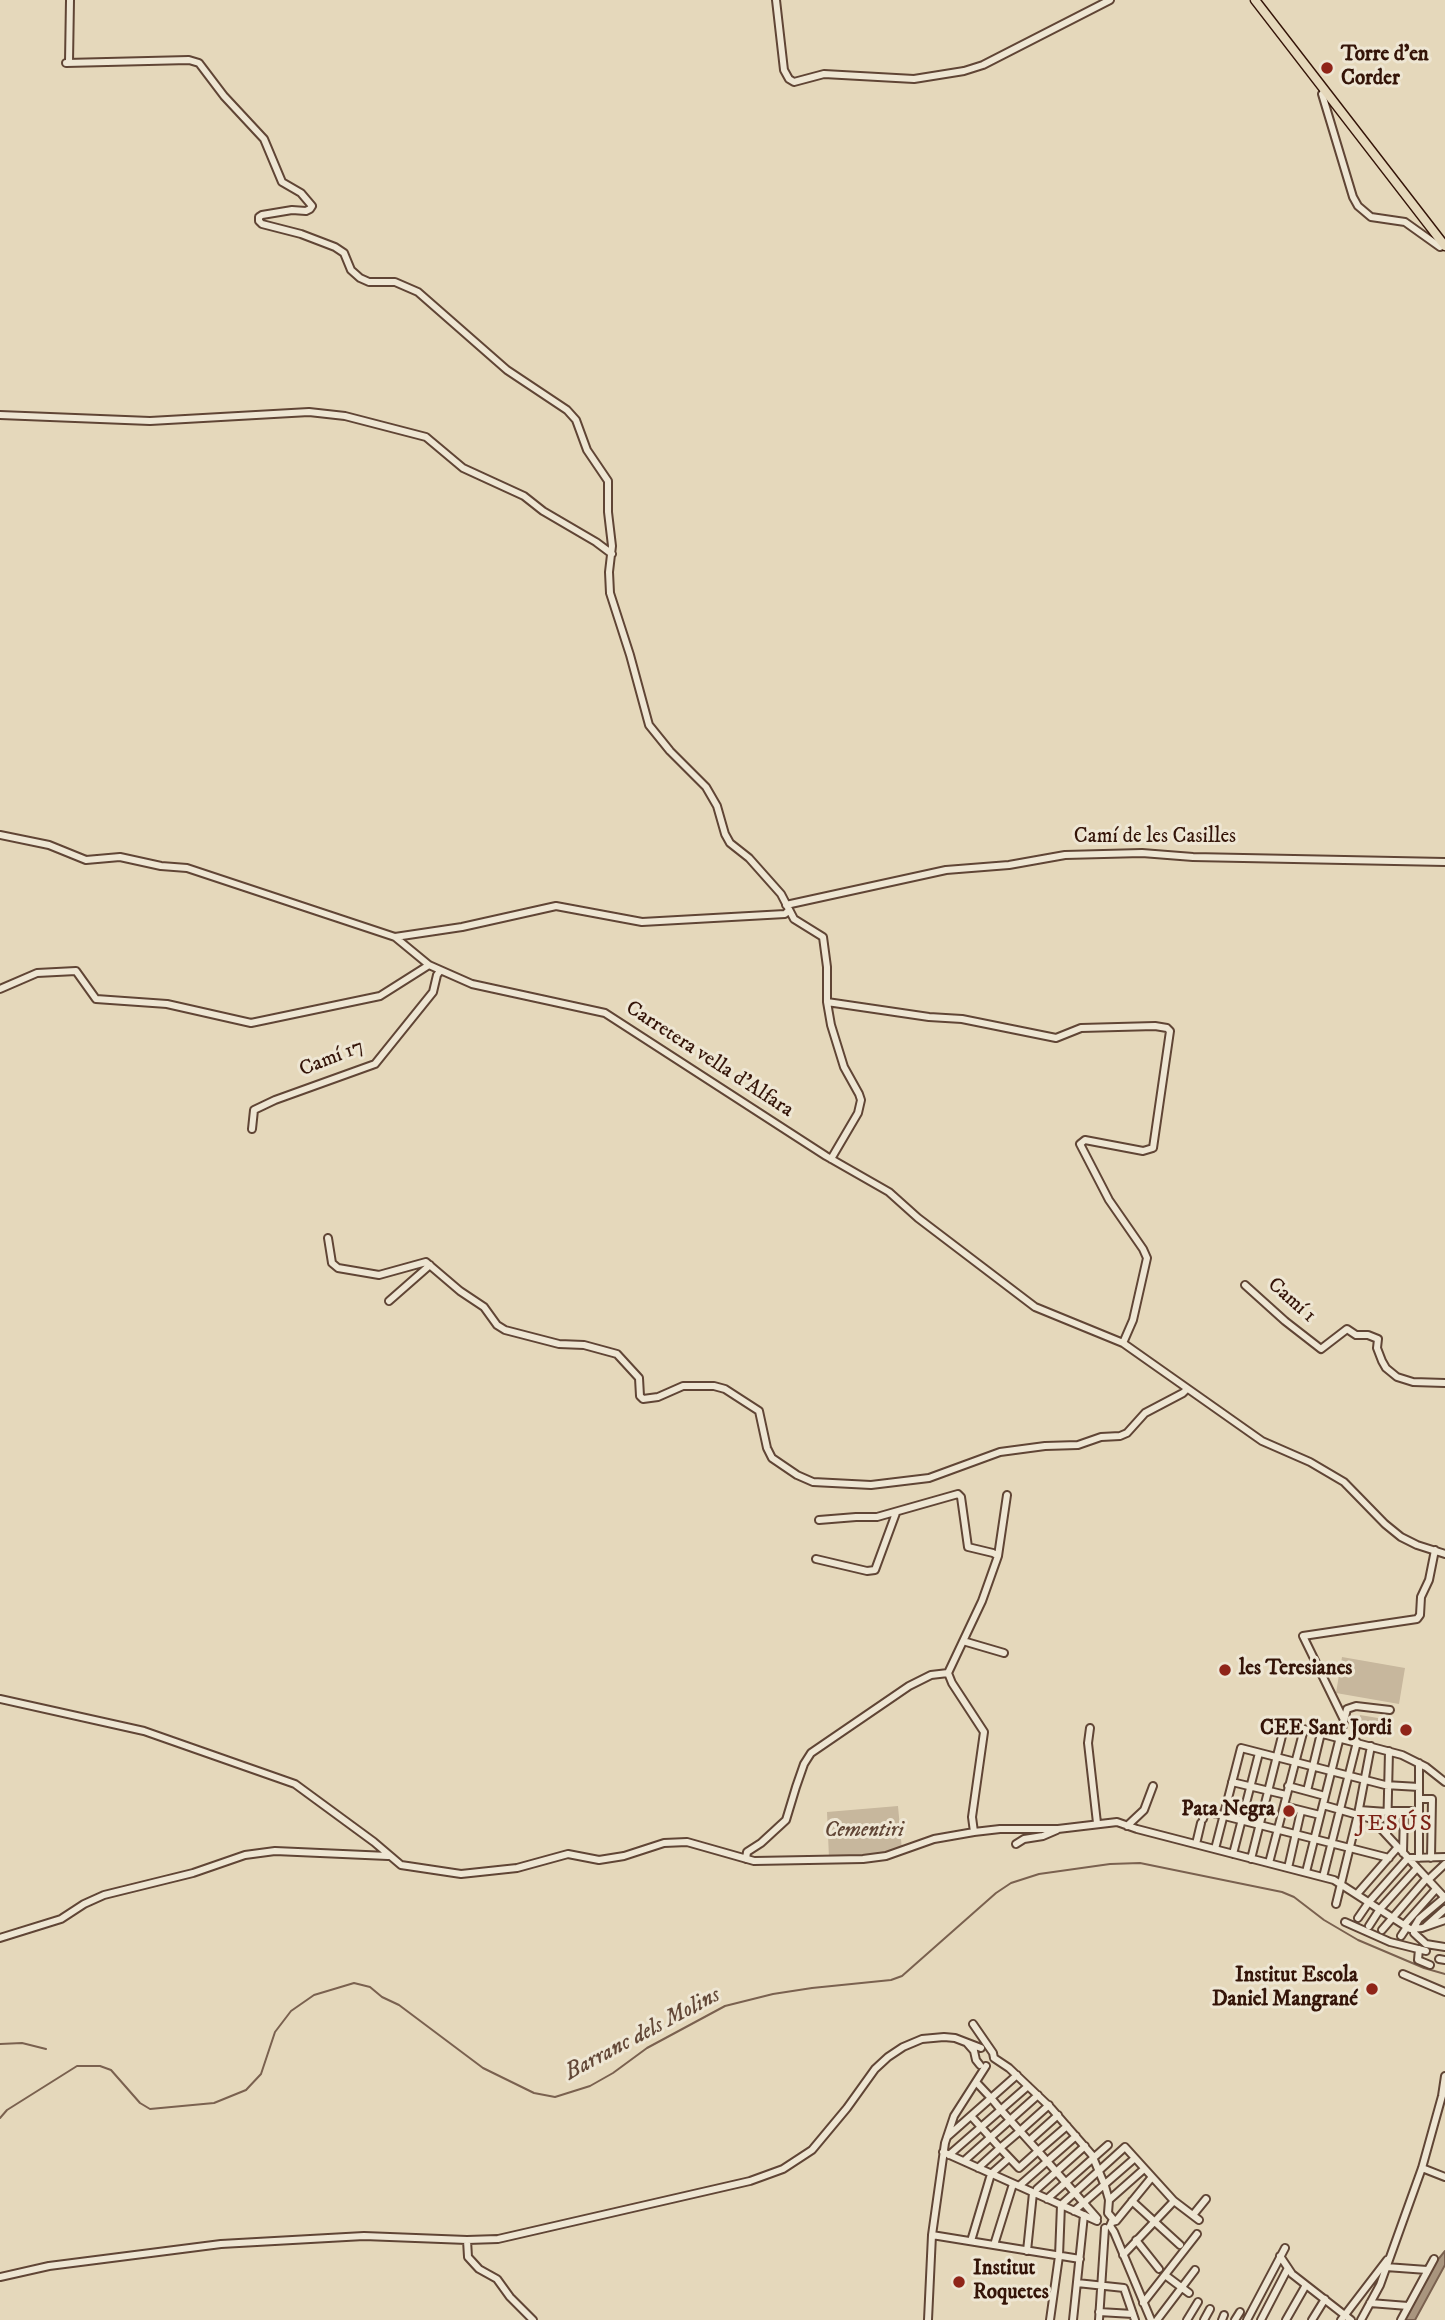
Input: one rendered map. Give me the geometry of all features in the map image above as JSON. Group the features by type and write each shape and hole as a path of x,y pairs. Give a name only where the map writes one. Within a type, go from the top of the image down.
{"main road":[{"path":"1255,0 1445,246"}],"street":[{"path":"70,0 68,62 189,60 203,67 224,96 264,139 282,182 301,192 312,206 306,211 292,210 262,215 259,217 262,224 301,233 335,247 344,253 351,270 369,282 395,282 418,292 507,370 576,420 587,450 608,481 612,554 608,572 610,593 649,725 670,751 706,786 717,806 727,839 749,858 781,894 797,921 823,937 827,967 827,1002 839,1055 861,1100 858,1113 831,1159"},
{"path":"776,0 784,50 784,70 794,82 824,75 914,79 964,71 983,65 1110,0"},
{"path":"1325,92 1322,94 1358,206 1368,215 1398,221 1415,228 1440,247 1445,246"},
{"path":"0,415 150,421 309,412 345,416 426,437 463,468 524,496 612,554"},
{"name":"Carretera vella d'Alfara","path":"0,835 49,845 86,860 120,857 160,866 187,868 395,937 429,965 472,984 605,1013 831,1159 889,1192 918,1218 1035,1307 1123,1343 1262,1441 1310,1462 1344,1482 1401,1537 1445,1554"},
{"name":"Camí de les Casilles","path":"395,937 462,927 556,906 642,922 785,914 788,908 946,870 1010,866 1065,855 1108,852 1194,857 1445,862"},
{"path":"0,989 37,973 76,971 96,999 167,1004 251,1023 380,996 429,965"},
{"name":"Camí 17","path":"252,1129 254,1110 375,1064 433,992 440,971"},
{"path":"827,1002 929,1017 962,1019 1056,1038 1081,1028 1155,1026 1170,1031 1153,1147 1143,1151 1085,1140 1080,1143 1109,1200 1147,1258 1133,1320 1123,1343"},
{"path":"328,1238 332,1263 338,1268 379,1275 425,1262 484,1307 497,1325 505,1330 559,1344 584,1345 620,1356 639,1378 642,1399 683,1386 718,1387 731,1393 759,1411 767,1448 772,1458 813,1482 876,1485 929,1478 1000,1452 1078,1445 1101,1437 1120,1436 1127,1433 1145,1413 1183,1393 1187,1388"},
{"path":"389,1301 430,1265"},
{"name":"Camí 1","path":"1245,1285 1321,1349 1347,1329 1356,1335 1368,1335 1378,1339 1377,1348 1382,1361 1397,1377 1413,1382 1445,1383"},
{"path":"819,1520 873,1518 951,1494 960,1494 968,1547 998,1556"},
{"path":"948,1672 982,1601 998,1556 1007,1495"},
{"path":"816,1559 867,1571 875,1570 896,1513"},
{"path":"1344,1720 1303,1636 1417,1619 1435,1550"},
{"path":"963,1642 1004,1653"},
{"path":"948,1672 984,1732 972,1817 974,1832"},
{"path":"746,1859 747,1853 786,1820 804,1764 811,1753 909,1686 931,1675 948,1672"},
{"path":"0,1699 144,1731 295,1784 401,1865 461,1874 517,1868 568,1854 599,1860 624,1856 664,1843 687,1842 746,1859 779,1861 879,1858 934,1839 974,1832 1058,1829 1117,1822 1341,1883 1410,1929 1438,1955 1445,1947"},
{"path":"1306,1872 1347,1709 1351,1706 1390,1710"},
{"path":"1251,1858 1286,1724 1389,1751 1419,1763 1445,1782"},
{"path":"1090,1728 1088,1743 1097,1823"},
{"path":"1269,1863 1304,1729"},
{"path":"1307,1791 1321,1733"},
{"path":"1323,1877 1357,1742"},
{"path":"1336,1904 1359,1812 1371,1746"},
{"path":"1215,1849 1241,1748 1388,1786 1419,1787"},
{"path":"1387,1835 1389,1751"},
{"path":"1233,1854 1259,1753"},
{"path":"1419,1763 1419,1858"},
{"path":"1232,1782 1286,1796"},
{"path":"1127,1826 1144,1810 1153,1786"},
{"path":"1288,1786 1325,1796"},
{"path":"1419,1799 1432,1800 1431,1858"},
{"path":"1323,1805 1359,1812 1419,1811"},
{"path":"1284,1806 1320,1815"},
{"path":"1196,1844 1205,1811 1389,1858"},
{"path":"1288,1868 1301,1811"},
{"path":"1358,1918 1403,1853 1404,1811"},
{"path":"1359,1812 1372,1819 1445,1896 1401,1936"},
{"path":"1016,1844 1058,1829"},
{"path":"0,1938 61,1919 104,1895 193,1873 246,1855 275,1851 388,1856"},
{"path":"1357,1894 1389,1858 1403,1853 1419,1858 1445,1855 1445,1869"},
{"path":"1382,1930 1445,1864"},
{"path":"1369,1926 1380,1909 1417,1868"},
{"path":"1410,1929 1436,1889"},
{"path":"1425,1927 1445,1909"},
{"path":"1410,1929 1445,1920"},
{"path":"1345,1922 1390,1942 1423,1950 1418,1960 1430,1965"},
{"path":"1403,1974 1445,1992"},
{"path":"973,2024 984,2039 985,2048"},
{"path":"0,2277 49,2266 221,2244 364,2236 498,2239 750,2181 783,2169 812,2150 875,2069 888,2057 903,2046 922,2039 944,2037 965,2041 994,2054 961,2103 947,2137 932,2235 928,2320"},
{"path":"965,2041 975,2055 976,2062 1009,2068 1049,2105 1085,2146 1105,2185 1109,2200 1108,2213"},
{"path":"975,2055 985,2048"},
{"path":"947,2137 1017,2075"},
{"path":"1280,2256 1306,2285 1346,2318 1388,2258 1422,2168 1445,2076"},
{"path":"977,2081 1084,2203 1097,2219 1099,2226 1116,2221 1152,2177"},
{"path":"946,2153 1028,2086"},
{"path":"964,2161 1038,2095"},
{"path":"978,2168 1049,2105"},
{"path":"1029,2141 1058,2115"},
{"path":"971,2116 1019,2168"},
{"path":"1006,2180 1067,2126"},
{"path":"994,2245 1016,2185 1076,2136"},
{"path":"1045,2198 1108,2144"},
{"path":"1027,2251 1035,2191 1085,2146"},
{"path":"1060,2205 1125,2147 1174,2201 1196,2218 1206,2199"},
{"path":"946,2153 1097,2219"},
{"path":"971,2241 991,2174 1009,2158"},
{"path":"1074,2211 1135,2158"},
{"path":"1422,2168 1445,2177"},
{"path":"1109,2200 1144,2169"},
{"path":"1132,2201 1180,2245"},
{"path":"1123,2255 1174,2201"},
{"path":"1050,2320 1059,2256 1060,2205"},
{"path":"1097,2219 1102,2212 1112,2217 1101,2286 1099,2320"},
{"path":"1073,2320 1084,2215"},
{"path":"1099,2312 1134,2317 1149,2316 1109,2225"},
{"path":"1143,2304 1197,2234"},
{"path":"932,2235 1080,2259"},
{"path":"467,2240 468,2257 480,2269 497,2279 510,2297 533,2320"},
{"path":"1136,2241 1159,2269"},
{"path":"1247,2320 1285,2248"},
{"path":"1361,2320 1387,2267 1388,2258"},
{"path":"1401,2320 1434,2259"},
{"path":"1387,2267 1427,2270"},
{"path":"1265,2319 1288,2268"},
{"path":"1159,2319 1195,2270"},
{"path":"1165,2275 1189,2293"},
{"path":"1077,2283 1124,2288 1134,2317"},
{"path":"1286,2320 1306,2285"},
{"path":"1312,2320 1325,2299"},
{"path":"1187,2320 1198,2302"},
{"path":"1370,2303 1408,2306"},
{"path":"1203,2320 1210,2309"},
{"path":"1236,2320 1240,2312"}],"green space":[{"path":"1342,1657 1405,1668 1399,1704 1336,1693"},
{"path":"1360,1715 1390,1720 1390,1737 1358,1733"},
{"name":"Cementiri","path":"898,1806 902,1850 878,1855 829,1858 827,1812"}],"shaded area":[{"path":"1445,2251 1445,2265 1415,2320 1405,2320 1432,2267"}],"waterway":[{"name":"Barranc dels Molins","path":"0,2118 7,2110 77,2066 100,2066 111,2070 140,2103 150,2109 214,2103 246,2090 261,2074 275,2032 291,2011 314,1995 354,1983 370,1987 382,1997 399,2005 483,2068 534,2093 555,2097 590,2086 647,2048 725,2006 773,1994 891,1980 902,1976 996,1893 1011,1883 1039,1874 1110,1864 1140,1863 1282,1892 1294,1897 1324,1920 1358,1940 1445,1974"},
{"path":"0,2044 22,2043 46,2049"}],"place":[{"name":"Torre d'en Corder","path":"1327,68"},
{"name":"les Teresianes","path":"1225,1670"},
{"name":"CEE Sant Jordi","path":"1406,1730"},
{"name":"Pata Negra","path":"1289,1811"},
{"name":"Institut Escola Daniel Mangrané","path":"1372,1989"},
{"name":"Institut Roquetes","path":"959,2282"}],"district":[{"name":"JESÚS","path":"1395,1825"}]}
